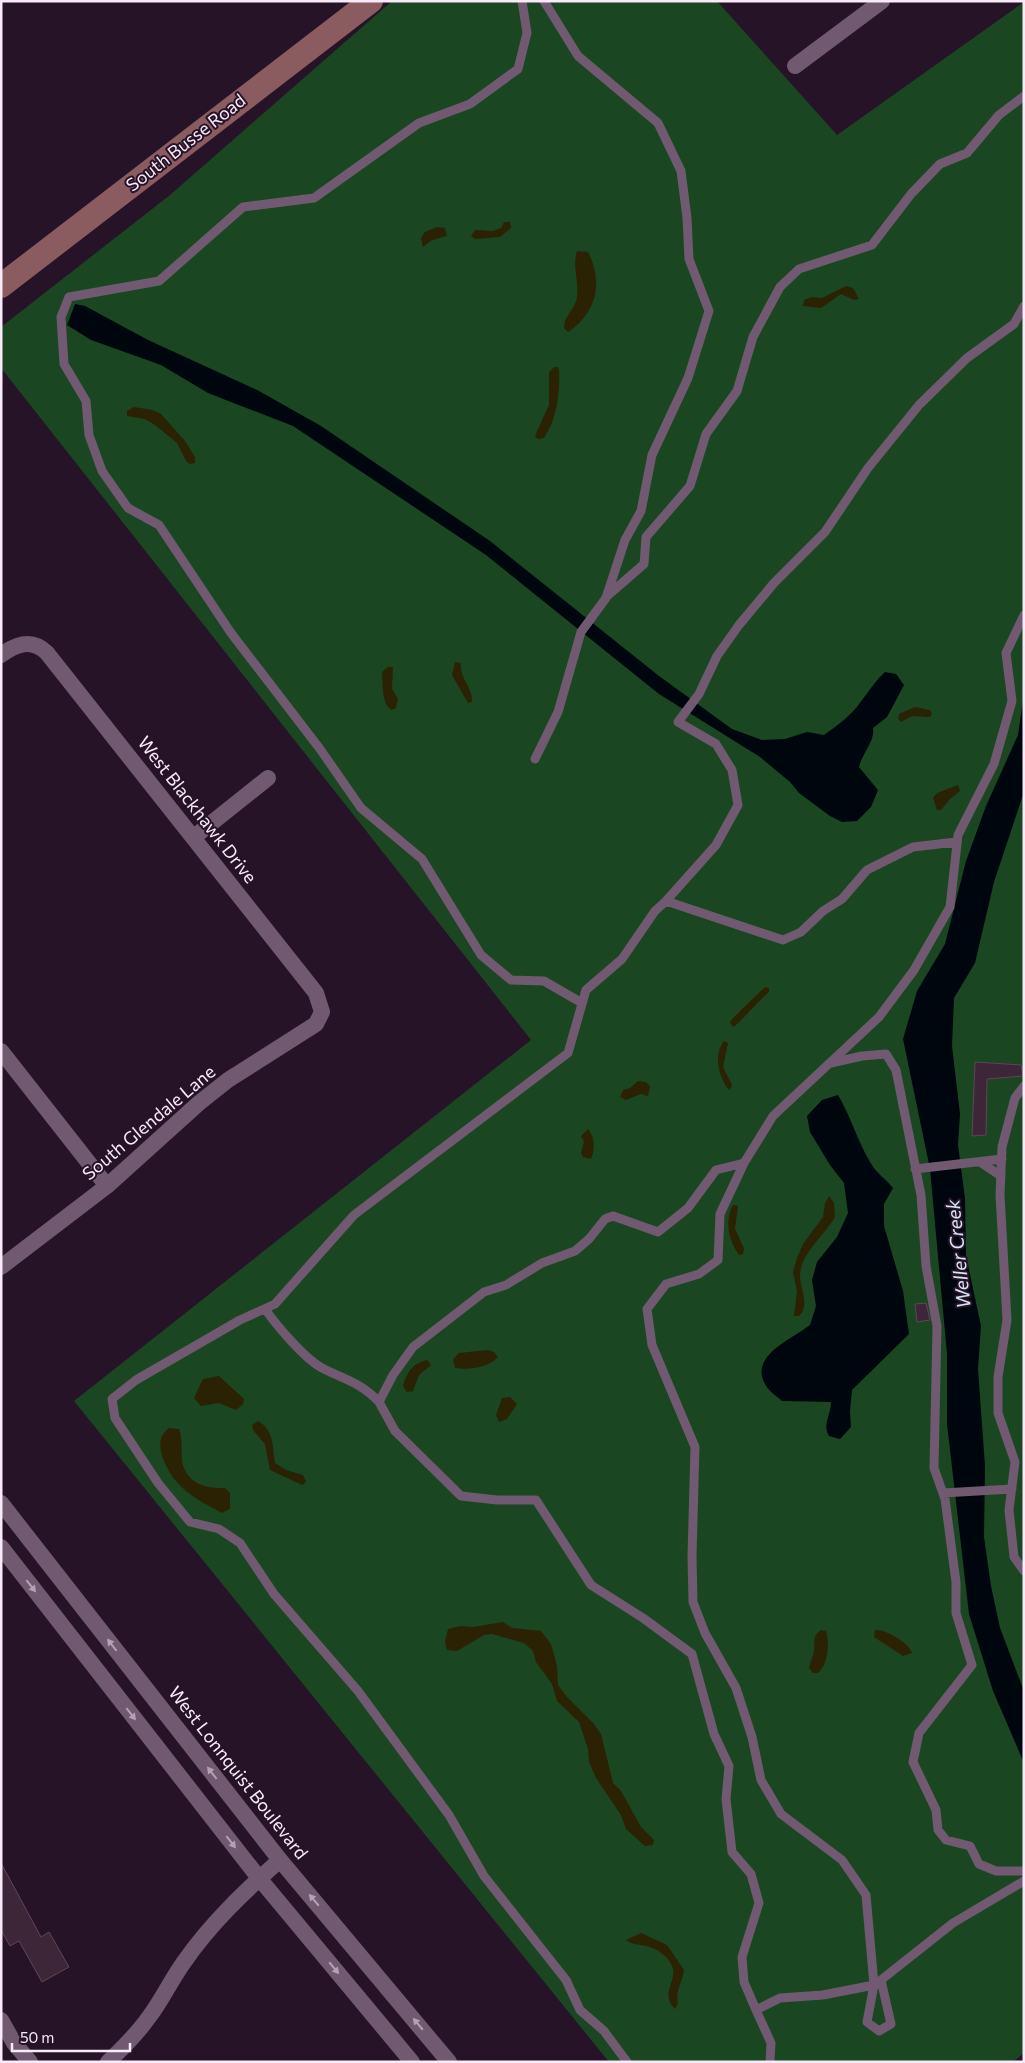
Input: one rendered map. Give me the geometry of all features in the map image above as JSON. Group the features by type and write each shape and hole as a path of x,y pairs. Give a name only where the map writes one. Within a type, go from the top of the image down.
{"main road":[{"name":"South Busse Road","path":"2,283 371,1"}],"street":[{"path":"795,66 882,1"},
{"name":"West Blackhawk Drive","path":"1,655 14,646 29,645 40,646 47,653 316,994 322,1012"},
{"path":"194,837 268,778"},
{"name":"South Glendale Lane","path":"1,1267 107,1186 214,1092 316,1024 322,1012"},
{"path":"1,1051 107,1186"},
{"name":"West Lonnquist Boulevard","path":"1,1503 280,1860 449,2062"},
{"path":"1,1547 259,1878 412,2062"},
{"path":"108,2062 132,2039 150,2016 183,1963 204,1935 234,1901 280,1860"},
{"path":"1,2020 14,2043 30,2062"}],"lane":[{"path":"522,1 527,33 518,69 470,104 419,123 314,198 243,207 159,281 70,297 61,317 64,364 86,401 89,435 102,471 128,508 159,525 231,633 320,749 361,808 422,859 481,956 511,980 544,981 582,1004"},
{"path":"535,759 558,712 581,632 592,620 606,598 625,540 641,511 652,454 688,378 709,311 689,259 687,218 681,171 658,123 578,56 544,1"},
{"path":"606,598 644,564 646,537 690,486 706,434 737,391 753,337 780,287 800,268 872,245 911,194 940,164 967,153 999,115 1024,96"},
{"path":"627,2062 604,2031 580,2010 566,1980 484,1876 449,1815 333,1659 316,1644 274,1594 240,1543 219,1529 190,1522 158,1482 115,1418 112,1399 136,1380 240,1320 275,1304 354,1215 568,1054 586,990 622,959 655,911 716,845 738,805 732,770 716,744 678,722 699,694 717,656 739,625 774,583 825,532 868,468 919,405 967,358 1014,324 1024,306"},
{"path":"1024,615 1006,653 1012,702 994,764 956,842 950,907 914,970 879,1017 773,1116 744,1164 720,1214 718,1260 699,1274 666,1284 647,1309 652,1345 695,1447 692,1556 693,1602 705,1634 736,1688 752,1737 761,1780 782,1814 842,1860 866,1895 874,1985 867,2022 879,2031 891,2024 881,1980 953,1923 1024,1881"},
{"path":"666,901 783,940 801,932 823,911 842,899 867,870 913,847 956,842"},
{"path":"828,1064 862,1056 886,1054 896,1070 920,1194 926,1266 937,1326 934,1468 946,1493 956,1582 956,1613 972,1665 919,1733 913,1762 936,1810 938,1830 946,1840 970,1846 979,1864 996,1871 1024,1871"},
{"path":"1024,1086 1015,1098 1002,1147 1001,1176 1007,1320 998,1377 998,1413 1015,1462 1009,1510 1014,1557 1024,1571"},
{"path":"915,1169 1002,1159"},
{"path":"977,1162 1001,1176"},
{"path":"379,1402 393,1375 413,1347 484,1292 506,1285 542,1263 575,1251 605,1219 613,1216 658,1232 688,1208 716,1170 744,1164"},
{"path":"265,1309 291,1340 320,1367 366,1388 379,1402 395,1431 461,1496 497,1500 536,1500 591,1585 643,1618 692,1654 714,1734 729,1766 726,1799 732,1852 752,1874 759,1903 742,1957 744,1982 771,2042 770,2062"},
{"path":"946,1493 1012,1489"},
{"path":"756,2010 780,1998 823,1995 874,1985"}],"green space":[{"path":"392,1 717,1 837,135 1024,2 1024,2053 1013,2062 609,2062 74,1401 531,1040 1,368 1,327 170,195"}],"sand":[{"path":"504,222 510,222 511,228 500,237 475,239 471,236 475,230 493,231 501,228"},
{"path":"437,227 445,228 447,236 432,240 423,247 421,238 425,232"},
{"path":"577,251 588,252 596,275 596,286 591,307 578,324 568,332 564,328 565,323 575,305 577,296 575,263"},
{"path":"846,286 853,288 859,299 854,300 841,294 821,308 803,306 804,300 812,297 822,298"},
{"path":"554,367 558,367 559,370 557,406 544,438 538,439 535,436 549,405 549,372"},
{"path":"134,407 153,410 161,414 185,441 195,457 195,463 190,464 186,461 177,443 155,425 145,419 127,416 127,411"},
{"path":"455,662 461,663 462,674 472,697 472,702 468,703 452,675"},
{"path":"388,667 393,667 392,689 398,699 396,708 391,710 384,697 383,687 382,672"},
{"path":"915,707 930,710 932,714 930,717 912,716 901,722 898,719 899,714"},
{"path":"958,785 960,791 941,810 937,810 933,798 937,793"},
{"path":"765,987 769,988 769,992 733,1027 730,1022 734,1017"},
{"path":"724,1041 728,1043 723,1067 732,1085 730,1090 724,1083 718,1065 719,1052"},
{"path":"638,1081 646,1082 650,1086 648,1096 641,1094 626,1100 620,1097 623,1090 630,1088"},
{"path":"588,1129 594,1144 591,1159 583,1157 581,1153 584,1142 581,1136"},
{"path":"829,1196 834,1203 835,1217 810,1250 802,1265 800,1279 804,1296 804,1307 799,1316 794,1316 797,1291 793,1272 797,1258 803,1244 823,1217 825,1203"},
{"path":"733,1205 738,1206 735,1229 744,1248 743,1254 739,1255 730,1237 728,1224"},
{"path":"488,1350 494,1352 498,1357 489,1364 466,1369 455,1368 453,1359 459,1353"},
{"path":"427,1360 431,1365 419,1375 413,1391 407,1392 403,1386 408,1373 414,1366"},
{"path":"219,1376 244,1399 243,1404 236,1410 219,1403 201,1406 194,1398 203,1379"},
{"path":"510,1397 517,1404 507,1419 499,1422 496,1415 502,1398"},
{"path":"258,1421 270,1434 275,1463 286,1470 303,1475 306,1482 302,1485 270,1470 265,1444 253,1430 252,1425"},
{"path":"169,1428 179,1429 182,1461 188,1475 204,1486 225,1488 230,1493 230,1509 222,1513 194,1497 178,1484 167,1467 160,1448 162,1437"},
{"path":"503,1622 512,1628 541,1631 551,1644 557,1666 558,1685 601,1734 613,1783 621,1791 641,1827 654,1840 653,1845 645,1846 626,1829 621,1815 596,1778 589,1762 588,1749 579,1722 557,1701 552,1684 536,1662 533,1651 524,1643 492,1634 484,1635 457,1651 447,1650 445,1642 448,1629"},
{"path":"821,1630 826,1631 828,1641 826,1659 818,1673 813,1673 809,1668 814,1651 815,1637"},
{"path":"875,1630 880,1630 896,1637 912,1653 903,1656 874,1637"},
{"path":"641,1933 667,1945 684,1970 678,1991 678,2004 675,2009 670,2002 669,1995 673,1977 671,1964 659,1951 626,1940"}],"water":[{"path":"75,304 85,306 148,340 259,391 321,426 490,541 659,676 732,729 762,740 785,739 807,732 824,735 854,710 885,672 896,674 904,685 887,717 873,728 872,738 859,767 878,790 871,807 857,821 842,822 830,816 799,793 790,782 760,757 659,694 486,555 293,426 208,393 161,365 91,340 67,325"},
{"name":"Weller Creek","path":"1024,694 1024,792 994,882 975,963 954,998 952,1046 960,1114 958,1145 965,1198 966,1256 981,1326 978,1369 985,1466 984,1537 991,1586 1000,1628 1024,1691 1024,1763 993,1691 969,1614 947,1424 947,1354 930,1169 903,1039 917,991 945,944 966,861 986,806 1018,735"},
{"path":"838,1095 872,1166 893,1188 884,1204 884,1226 903,1291 909,1334 852,1390 851,1427 840,1439 829,1436 827,1432 826,1427 831,1402 782,1401 766,1386 762,1374 763,1365 767,1357 784,1342 810,1325 816,1306 812,1280 817,1262 837,1237 848,1213 844,1183 830,1165 810,1132 807,1116 822,1100"}],"building":[{"path":"975,1062 1021,1065 1023,1076 987,1079 986,1135 972,1136"},
{"path":"926,1303 930,1320 917,1322 915,1304"},
{"path":"1,1863 41,1937 49,1932 69,1967 42,1982 19,1941 10,1946 1,1930"}]}
